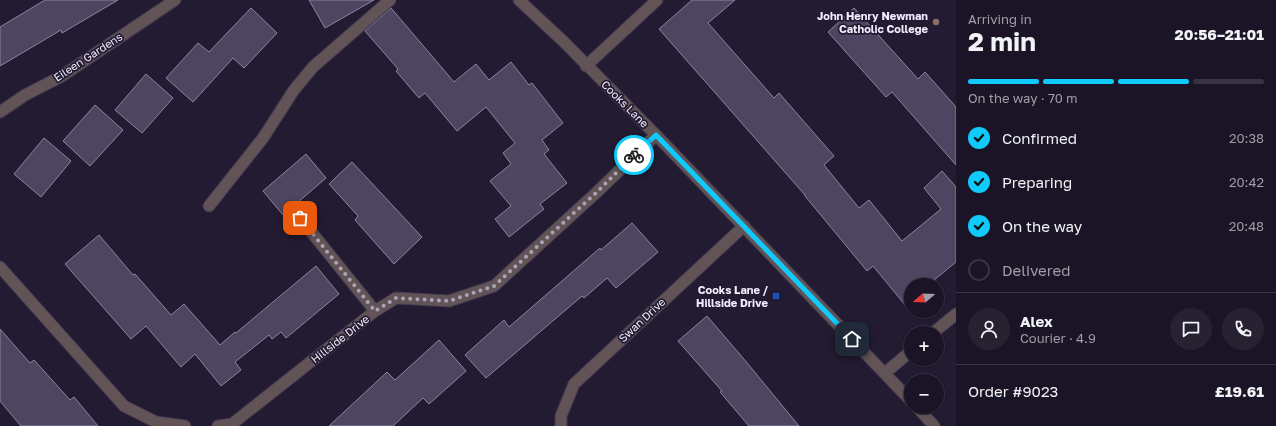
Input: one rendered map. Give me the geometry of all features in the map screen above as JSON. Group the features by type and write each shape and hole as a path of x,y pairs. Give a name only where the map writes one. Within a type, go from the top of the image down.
{"street":[{"name":"Eileen Gardens","path":"0,112 25,95 62,76 176,0"},
{"path":"209,206 263,138 294,90 313,67 390,0"},
{"name":"Cooks Lane","path":"519,0 564,42 586,66 656,135 904,393"},
{"path":"586,66 657,0"},
{"name":"Hillside Drive","path":"218,426 232,424 375,311 396,298 449,301 494,286 597,192 656,135"},
{"path":"300,218 375,311"},
{"name":"Swan Drive","path":"561,426 561,416 574,384 744,226"},
{"path":"0,268 124,406 156,422 185,426"},
{"path":"941,326 956,314"},
{"path":"885,373 904,357"},
{"path":"923,414 934,426"}],"building":[{"path":"45,0 118,0 62,33 61,30 0,66 0,27"},
{"path":"309,0 374,0 325,28"},
{"path":"692,0 735,0 708,23 774,98 779,93 834,156 824,165 859,208 869,200 902,241 941,209 924,188 942,171 956,187 956,262 937,278 904,278 904,304 873,266 867,271 805,195 659,29"},
{"path":"251,8 277,33 244,68 233,58 193,102 166,78 198,43 209,52"},
{"path":"391,8 454,82 476,64 489,80 511,62 529,85 532,83 563,123 542,140 549,150 544,154 567,183 540,204 544,209 509,237 495,219 511,206 490,181 511,164 503,153 515,143 486,107 457,131 425,93 419,98 396,71 398,69 365,31"},
{"path":"854,8 918,79 925,72 956,107 956,165 892,92 886,97 828,32"},
{"path":"146,74 173,98 142,133 115,110"},
{"path":"95,105 123,130 90,166 63,141"},
{"path":"44,138 71,161 41,197 14,174"},
{"path":"306,154 326,178 283,215 263,191"},
{"path":"352,162 422,237 394,264 355,220 358,216 329,184"},
{"path":"632,223 658,252 616,288 607,278 584,298 582,296 486,378 465,355 504,320 509,327 600,248 601,250"},
{"path":"99,235 133,275 135,274 171,315 184,304 220,345 316,266 339,294 286,338 281,332 272,339 269,335 235,362 241,370 221,386 195,354 181,367 146,326 131,339 65,264"},
{"path":"707,316 799,426 749,426 720,392 722,391 678,341"},
{"path":"0,329 30,363 34,360 70,400 74,397 98,426 21,426 0,401"},
{"path":"439,340 466,371 429,404 423,398 393,426 329,426 387,372 395,380"}],"way so far":[{"path":"300,218 375,311 396,298 449,301 494,286 597,192 634,155"}],"place":[{"name":"John Henry Newman Catholic College","path":"936,22"},
{"name":"Cooks Lane / Hillside Drive","path":"776,296"}],"route":[{"path":"634,155 656,135 852,339"}]}
